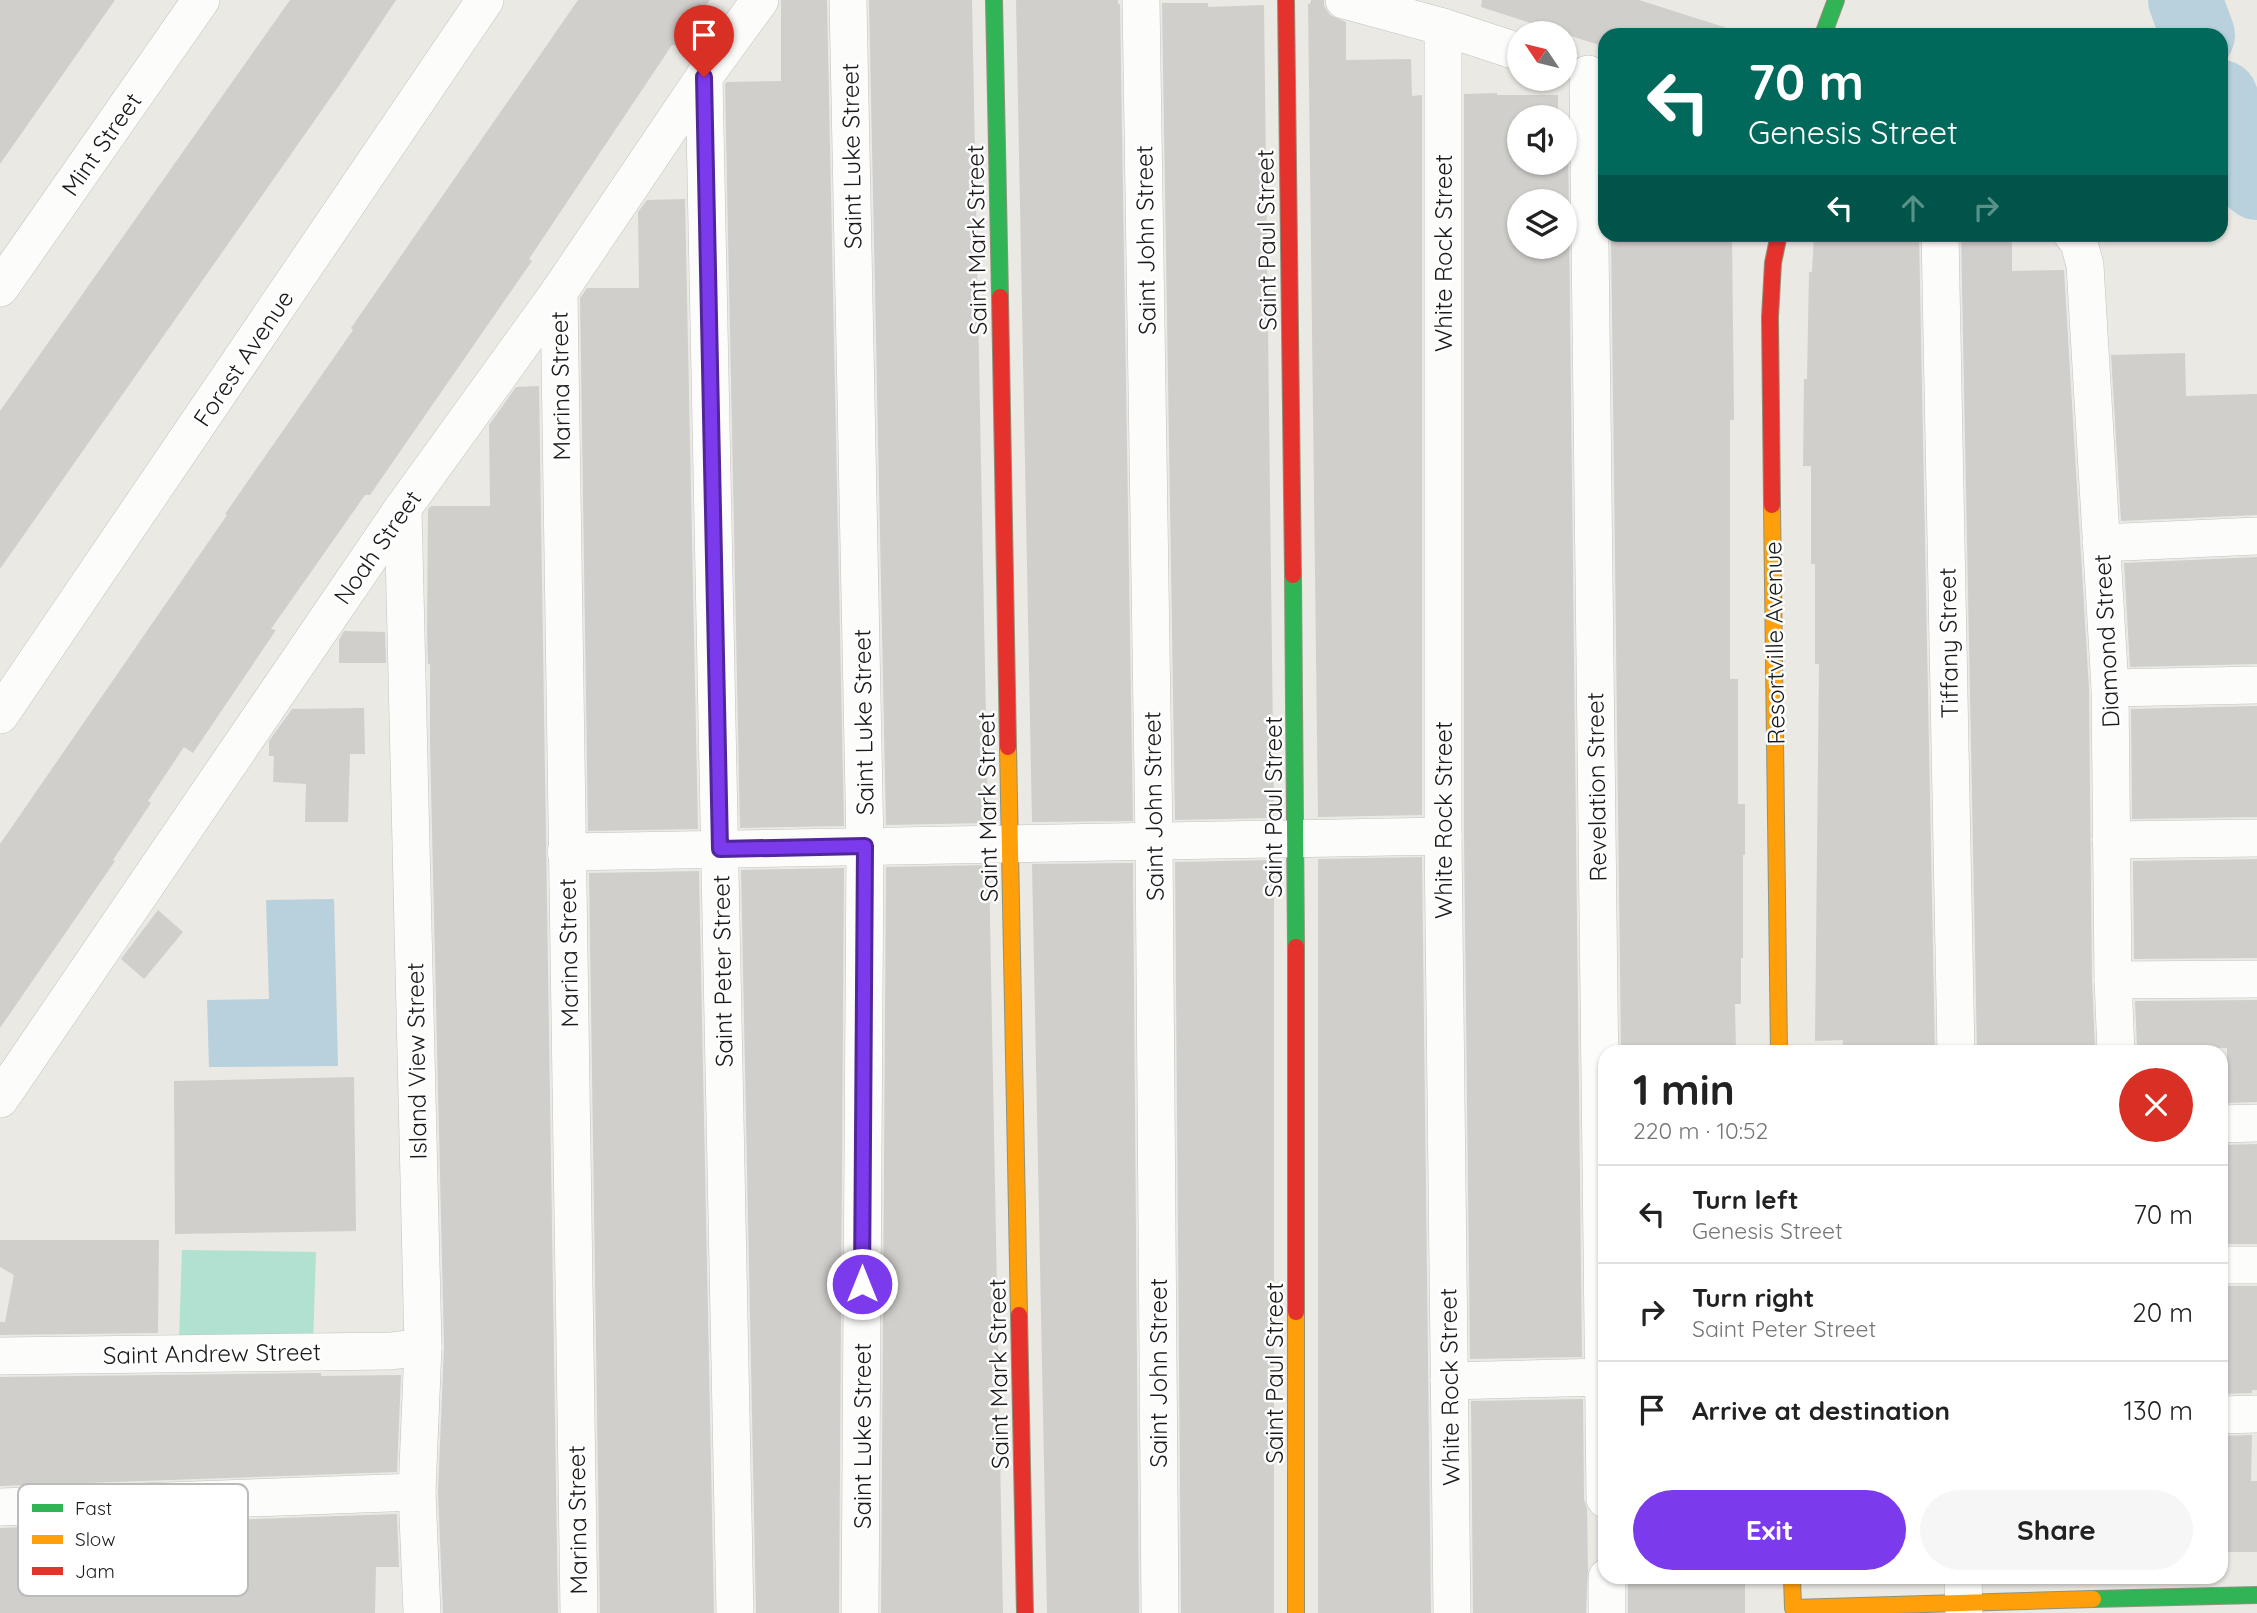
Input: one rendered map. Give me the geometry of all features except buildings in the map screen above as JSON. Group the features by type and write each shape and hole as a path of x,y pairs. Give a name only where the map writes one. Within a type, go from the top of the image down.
{"street":[{"name":"Mint Street","path":"0,288 201,0"},
{"name":"Forest Avenue","path":"0,715 485,0"},
{"name":"Noah Street","path":"0,1099 403,508 558,292 704,77 760,0"},
{"name":"Saint Luke Street","path":"848,0 865,846 860,1613"},
{"name":"Saint Mark Street","path":"994,0 1025,1613"},
{"name":"Saint John Street","path":"1141,0 1154,841 1160,1613"},
{"name":"Saint Paul Street","path":"1286,0 1296,839 1296,1613"},
{"path":"1344,0 1507,48"},
{"path":"1826,28 1838,0"},
{"path":"1838,0 1841,28"},
{"name":"White Rock Street","path":"1443,27 1443,836 1452,1613"},
{"name":"Revelation Street","path":"1586,73 1599,1045"},
{"name":"Saint Peter Street","path":"704,77 735,1613"},
{"name":"Resortville Avenue","path":"1777,242 1773,263 1770,317 1779,1045"},
{"name":"Tiffany Street","path":"1940,242 1955,1045"},
{"name":"Diamond Street","path":"2078,242 2085,265 2110,688 2116,1045"},
{"name":"Marina Street","path":"558,292 579,1613"},
{"name":"Island View Street","path":"403,508 423,1347 416,1492 422,1613"},
{"path":"2101,543 2257,536"},
{"path":"2110,688 2257,685"},
{"path":"566,852 1443,836"},
{"path":"2111,840 2257,838"},
{"path":"2113,980 2257,979"},
{"path":"2228,1124 2257,1123"},
{"path":"2228,1265 2257,1265"},
{"name":"Saint Andrew Street","path":"0,1356 391,1351 423,1347"},
{"path":"1449,1381 1598,1378"},
{"path":"2228,1415 2257,1414"},
{"path":"248,1498 416,1492"},
{"path":"0,1507 18,1506"},
{"path":"1606,1584 1607,1613"},
{"path":"1792,1599 2257,1595"}],"green space":[{"path":"182,1250 316,1252 313,1344 179,1341"}],"water":[{"path":"334,899 338,1066 209,1067 207,1000 269,999 266,900"}],"waterway":[{"path":"2185,0 2195,28"},
{"path":"2228,116 2250,177 2257,183"}],"traffic: fast":[{"path":"994,0 1000,297"},
{"path":"1826,28 1836,0"},
{"path":"1293,575 1296,947"},
{"path":"2093,1599 2257,1595"}],"traffic: slow":[{"path":"1772,505 1779,1045"},
{"path":"1008,747 1019,1315"},
{"path":"1296,1312 1296,1613"},
{"path":"1792,1584 1793,1608 2093,1599"}],"traffic: jam":[{"path":"1286,0 1293,575"},
{"path":"1772,505 1770,317 1773,263 1777,242"},
{"path":"1000,297 1008,747"},
{"path":"1296,947 1296,1312"},
{"path":"1019,1315 1025,1613"}],"route":[{"path":"704,77 720,849 865,846 862,1284"}]}
